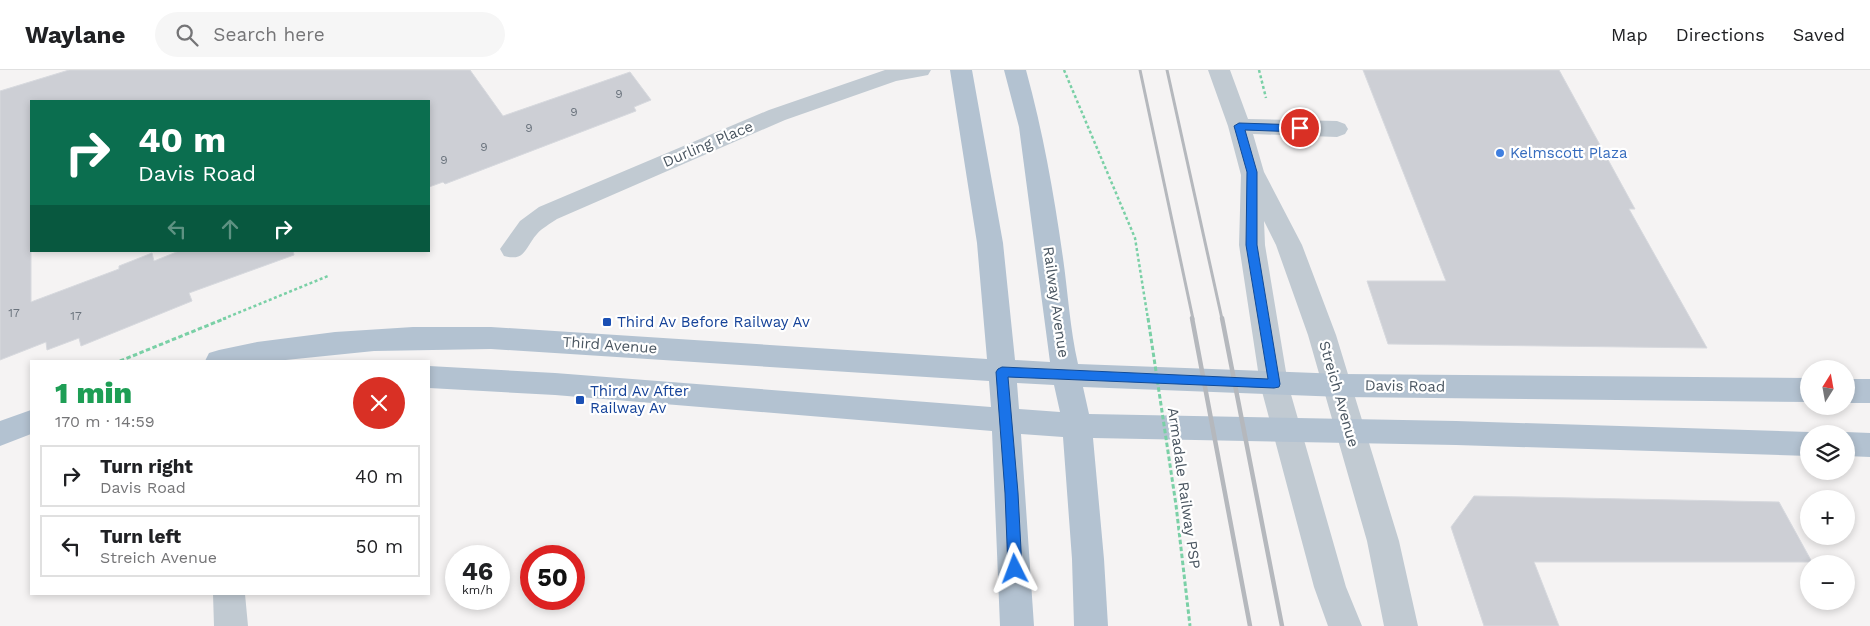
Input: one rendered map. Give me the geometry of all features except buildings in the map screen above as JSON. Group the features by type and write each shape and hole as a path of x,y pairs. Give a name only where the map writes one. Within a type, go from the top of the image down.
{"main road":[{"path":"961,70 981,183 993,267 1012,493 1017,626"},
{"name":"Railway Avenue","path":"1016,70 1030,127 1050,258 1059,341 1077,426 1088,559 1091,626"},
{"name":"Third Avenue","path":"225,360 316,345 396,338 462,337 1002,372"},
{"name":"Davis Road","path":"1002,372 1274,384 1800,390"},
{"path":"430,377 554,384 1077,426 1456,433 1800,444"},
{"path":"1855,391 1870,391"},
{"path":"0,434 30,422"},
{"path":"1855,444 1870,445"}],"street":[{"name":"Durling Place","path":"514,249 529,227 548,213 778,114 892,75 920,70"},
{"name":"Streich Avenue","path":"1219,70 1239,126 1252,172 1289,245 1322,335 1349,432 1383,541 1401,626"},
{"path":"1239,126 1337,129"},
{"name":"Streich Avenue","path":"1252,172 1252,245 1274,384 1330,587 1345,626"},
{"path":"229,595 231,626"}],"path":[{"name":"Armadale Railway PSP","path":"1064,70 1135,238 1176,505 1190,626"},
{"path":"1259,70 1268,104"},
{"path":"122,360 328,276"}],"railway":[{"path":"1140,70 1193,319"},
{"path":"1167,70 1222,319"},
{"path":"1192,318 1250,626"},
{"path":"1222,318 1282,626"}],"place":[{"name":"Kelmscott Plaza","path":"1500,153"},
{"name":"Third Av Before Railway Av","path":"607,322"},
{"name":"Third Av After Railway Av","path":"580,400"}],"route":[{"path":"1015,569 1012,493 1002,372 1274,384 1252,245 1252,172 1239,126 1300,128"}]}
